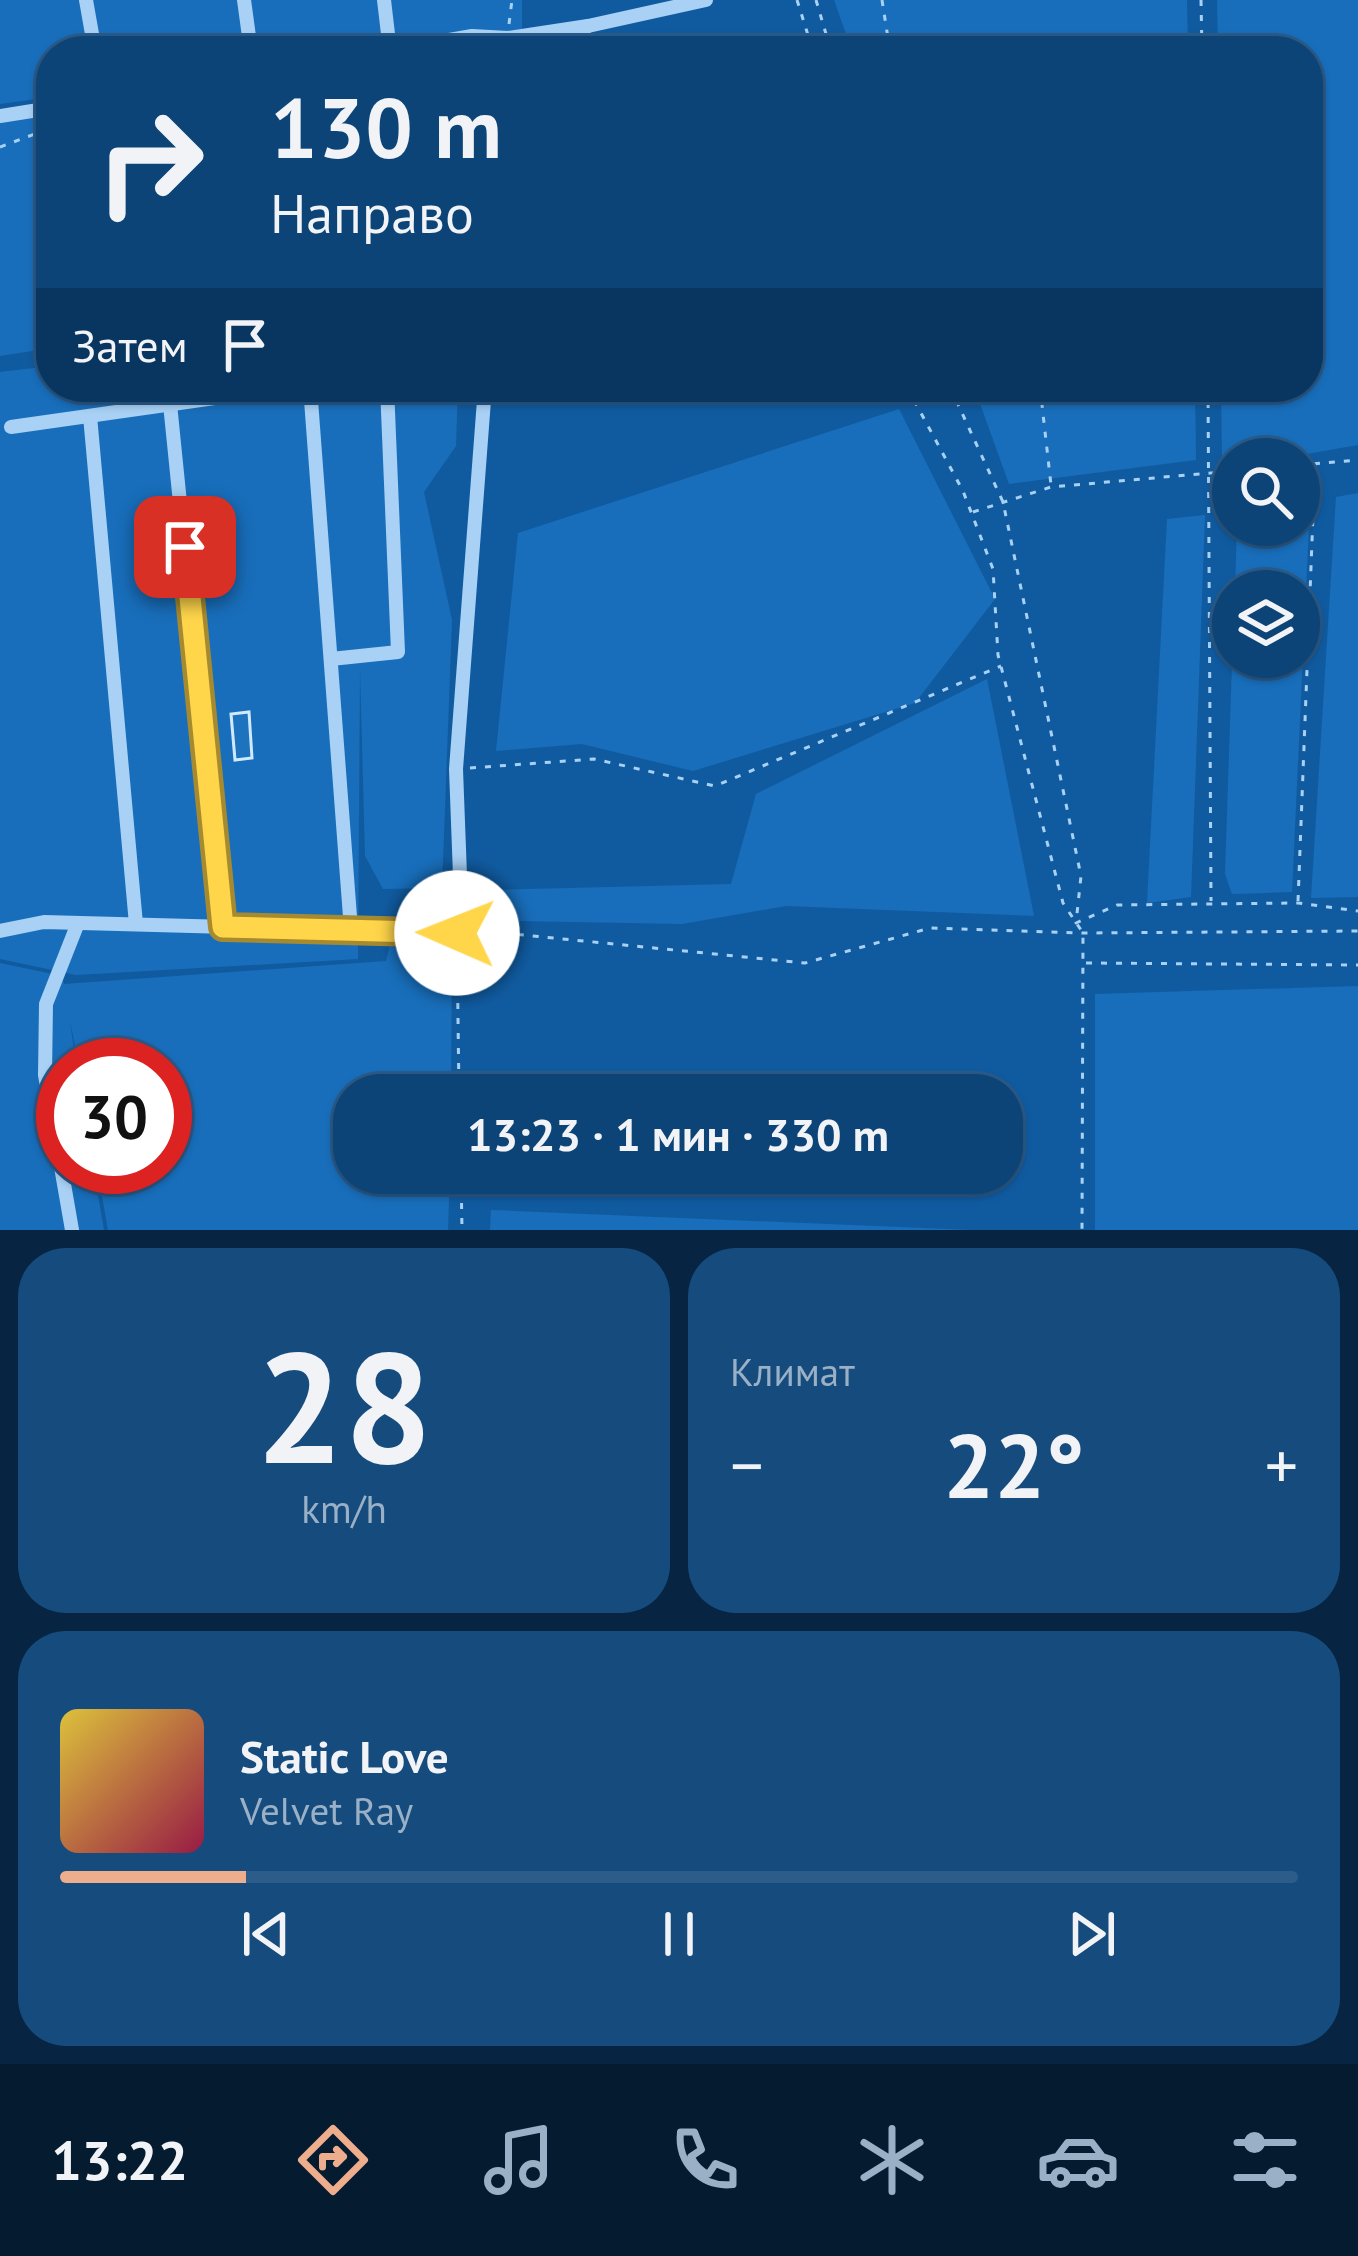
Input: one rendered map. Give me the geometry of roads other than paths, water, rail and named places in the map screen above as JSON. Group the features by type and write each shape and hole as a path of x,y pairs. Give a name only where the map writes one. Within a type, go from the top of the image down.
{"street":[{"path":"86,0 92,36"},
{"path":"244,0 249,36"},
{"path":"383,0 387,36"},
{"path":"521,36 706,0"},
{"path":"573,36 588,26"},
{"path":"0,116 36,110"},
{"path":"11,427 184,402"},
{"path":"311,402 351,930"},
{"path":"331,659 398,652 388,402"},
{"path":"0,931 44,922 460,931 456,769 484,402"},
{"path":"170,404 223,927"},
{"path":"90,416 136,924"},
{"path":"72,1230 45,1075 46,1004 78,923"}]}
